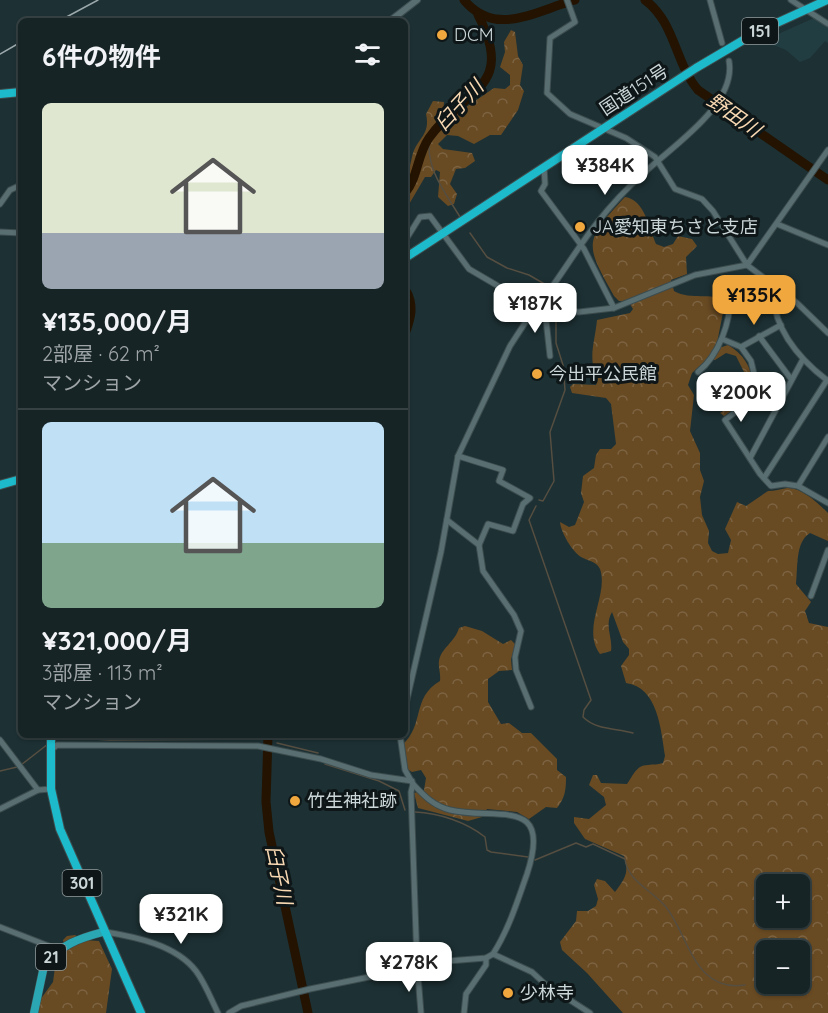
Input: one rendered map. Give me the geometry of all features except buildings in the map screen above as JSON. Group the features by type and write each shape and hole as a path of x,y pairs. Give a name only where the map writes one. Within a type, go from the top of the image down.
{"highway":[{"name":"国道151号","path":"408,256 696,69 757,32 827,0"},
{"path":"0,94 18,92"},
{"path":"0,485 18,480"},
{"name":"301","path":"51,742 51,789 60,829 103,932 141,1013"}],"main road":[{"name":"21","path":"34,1013 44,966 59,950 78,939 103,932"}],"street":[{"path":"394,18 417,0"},
{"path":"710,0 722,43"},
{"path":"791,0 828,24"},
{"path":"568,3 575,22 550,38 547,93 570,114 626,138 658,160 675,189 702,199 713,211 747,265 775,285 828,333"},
{"path":"550,356 540,310 541,302 596,223 621,195 658,160 696,129 714,108 731,71 729,61"},
{"path":"408,235 420,217 424,215 434,220 469,269 540,310 614,308 695,275 747,265 828,150"},
{"path":"544,167 545,184 541,191 582,246 614,308"},
{"path":"0,204 10,190 18,186"},
{"path":"0,189 10,190"},
{"path":"777,224 828,245"},
{"path":"0,232 18,233"},
{"path":"764,478 828,380 802,361 781,325 774,299 775,285"},
{"path":"698,372 709,362 722,339 730,298 721,286 718,289"},
{"path":"408,695 447,520 458,456 510,346 540,310"},
{"path":"741,347 781,325"},
{"path":"759,336 791,380"},
{"path":"722,339 741,347 754,368 756,388 749,403 725,420 764,478 774,487 783,484 798,486 827,499"},
{"path":"750,458 802,361"},
{"path":"798,486 828,437"},
{"path":"458,456 503,470 499,481 530,498 523,504 513,531 488,524 479,545 483,571 514,615 521,631 515,657 516,670 531,707"},
{"path":"447,520 479,545"},
{"path":"811,596 828,550"},
{"path":"229,1013 242,1006 298,992 448,961 486,958 493,954 509,926 535,850 531,829 518,816 451,810 441,807 424,796 405,770 400,738"},
{"path":"0,740 38,790"},
{"path":"51,742 57,745 272,747 371,775 413,783"},
{"path":"413,783 411,792 417,968 421,1013"},
{"path":"0,809 38,790 51,789"},
{"path":"0,927 59,950"},
{"path":"103,932 143,939 189,963 198,972 218,1013"},
{"path":"493,954 532,972 545,984 590,1013"},
{"path":"464,1013 466,993 486,965 486,958"}],"shaded area":[{"path":"814,18 828,27 828,43 825,41 810,58 800,62 786,50 766,42 776,35"}],"green space":[{"path":"511,30 515,32 518,56 523,65 520,85 524,91 518,110 501,135 490,135 474,144 458,136 447,135 438,144 443,149 472,153 475,161 465,168 456,169 450,184 457,194 454,204 448,206 438,197 440,172 436,170 431,177 425,177 408,206 408,176 412,157 425,132 426,114 433,101 444,102 443,115 450,118 494,88 505,89 510,85 510,75 500,67 505,52 504,42"},
{"path":"625,197 632,199 642,209 656,244 664,247 673,244 678,236 692,239 697,246 686,257 687,274 671,280 674,291 681,294 714,297 725,302 717,343 722,347 728,345 735,350 746,361 749,368 752,383 749,399 724,416 720,413 746,394 748,380 736,356 726,353 715,360 706,360 692,373 688,385 694,395 690,431 700,453 700,470 704,481 700,497 702,515 709,531 708,543 712,551 718,554 728,553 731,540 725,529 737,502 746,506 768,491 787,488 798,490 809,496 828,513 828,541 810,533 805,537 798,556 796,584 811,602 805,611 809,623 828,627 828,1013 623,1013 587,973 562,950 560,942 576,921 577,911 588,911 596,906 598,899 594,885 597,879 605,881 615,892 624,879 626,871 624,856 585,839 574,823 574,817 589,819 606,805 604,797 589,785 593,775 597,775 601,783 627,784 638,769 644,765 663,763 665,756 656,711 651,701 637,686 626,683 621,666 629,655 629,649 623,642 612,612 609,622 611,651 600,654 595,644 593,633 601,590 600,569 596,564 574,551 560,522 569,527 575,525 584,502 581,493 583,476 594,468 596,455 600,449 611,449 616,444 611,404 606,398 572,393 570,387 573,384 596,385 598,379 592,357 597,320 630,313 633,309 628,301 619,301 614,296 598,265 593,244 595,234"},
{"path":"465,626 482,631 503,644 511,640 516,645 511,659 512,670 499,671 488,679 488,702 501,724 509,723 522,733 531,733 557,759 557,770 566,777 566,786 562,801 557,808 546,807 529,819 517,812 487,809 482,817 468,821 418,808 414,793 424,790 426,778 421,770 412,772 407,769 402,745 414,729 425,695 440,681 439,663 442,652 459,628"},
{"path":"75,935 83,940 99,941 112,969 106,1013 38,1013 40,1000 53,982 56,960 65,949 63,940 67,936"}],"waterway":[{"name":"野田川","path":"464,0 476,11 489,18 503,20 531,15 575,0"},
{"name":"野田川","path":"645,0 663,20 684,68 698,90 828,180"},
{"name":"臼子川","path":"408,188 429,138 442,122 481,86 489,74 492,59 488,40 478,15"},
{"path":"430,136 429,147 433,169 442,189 460,217"},
{"path":"470,233 487,257 548,286"},
{"path":"554,288 559,289 558,308"},
{"name":"臼子川","path":"408,295 411,312 408,325"},
{"path":"539,500 543,501 554,481 550,432 565,390 563,365 556,343 558,314"},
{"path":"536,506 529,520 591,700 584,710 583,717 600,726 633,733"},
{"path":"76,738 110,740 255,739"},
{"name":"臼子川","path":"268,738 266,802 269,832 308,1013"},
{"name":"臼子川","path":"263,739 271,742"},
{"path":"277,743 318,753"},
{"path":"21,765 48,744"},
{"path":"325,764 379,781 399,791 405,810"},
{"path":"0,771 17,767"},
{"path":"415,812 443,816 469,827 485,837 487,850 491,852 528,857"},
{"path":"535,860 576,843 586,847 593,844 625,859 627,867 636,880 666,907 695,960 704,971 714,980 728,985 745,985"}],"railway":[{"path":"65,18 98,0"},
{"path":"0,54 18,44"}],"place":[{"name":"DCM","path":"442,35"},
{"name":"JA愛知東ちさと支店","path":"580,227"},
{"name":"今出平公民館","path":"537,374"},
{"name":"竹生神社跡","path":"295,801"},
{"name":"少林寺","path":"508,993"}]}
